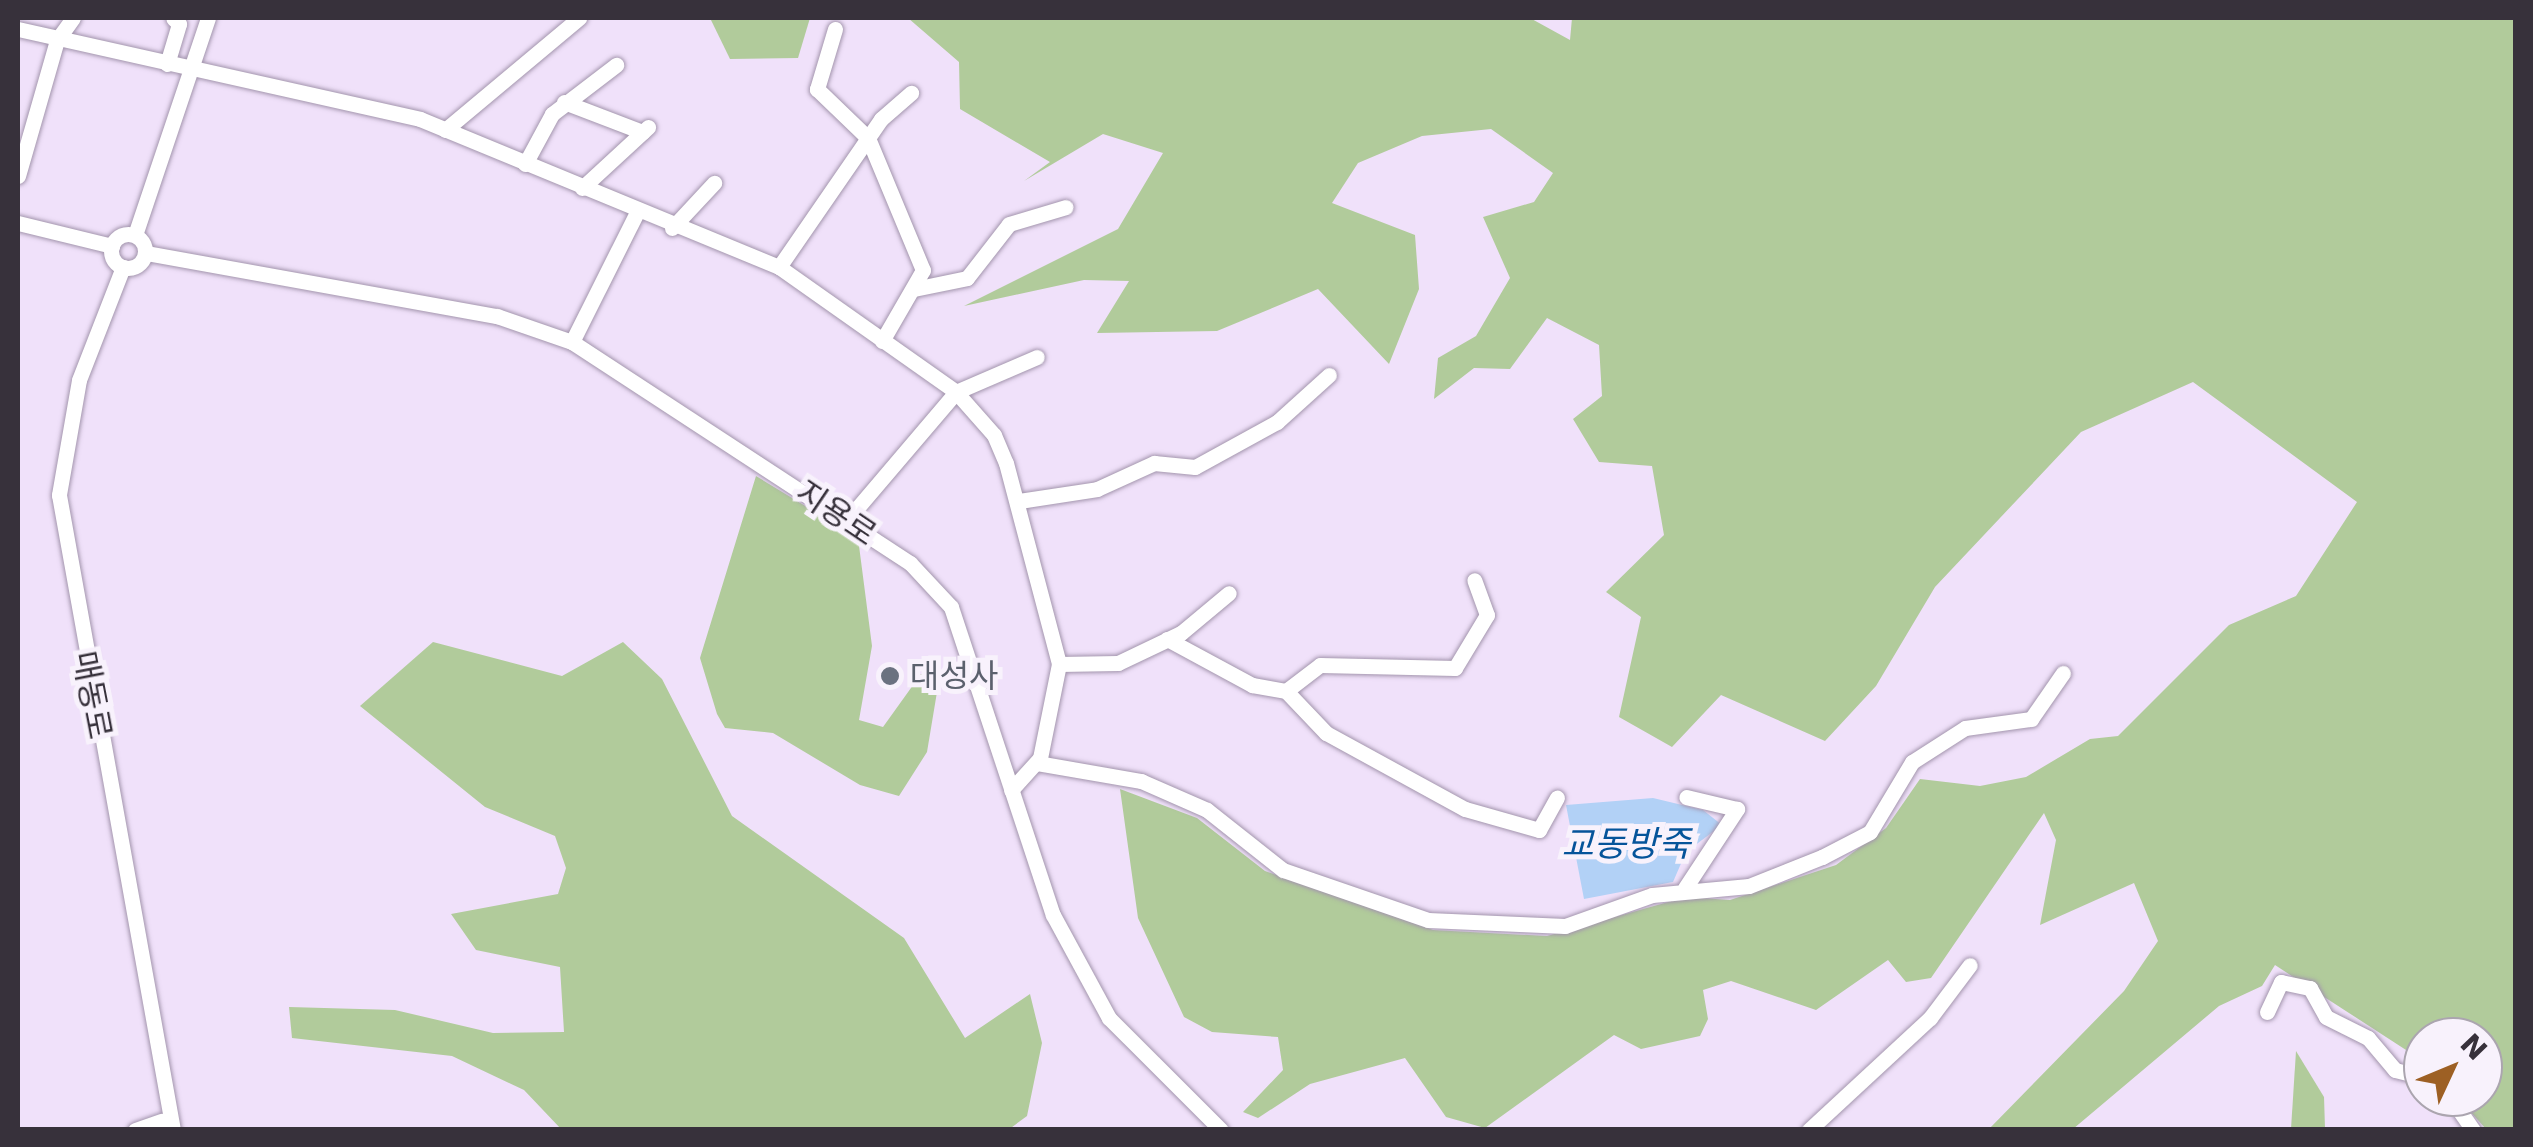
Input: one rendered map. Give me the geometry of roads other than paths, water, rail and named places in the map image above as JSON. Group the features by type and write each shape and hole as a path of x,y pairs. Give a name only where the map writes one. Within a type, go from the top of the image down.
{"street":[{"path":"18,176 26,119 57,40 73,18"},
{"path":"167,64 179,24 172,18"},
{"path":"18,223 112,246 135,235 208,18"},
{"path":"445,130 580,18"},
{"path":"18,23 57,40 445,130 672,228 779,267 956,392 994,435 1019,501 1059,664 1037,763 1011,790"},
{"path":"836,28 817,89 868,138 922,270 882,341"},
{"path":"524,164 564,102 589,79 606,82 616,66"},
{"path":"779,267 868,138 912,93"},
{"path":"564,102 645,130 582,188"},
{"path":"672,228 714,182"},
{"path":"914,289 967,278 1009,224 1066,207"},
{"path":"572,342 637,212"},
{"path":"112,246 123,267 146,253 135,235"},
{"name":"지용로","path":"146,253 497,316 572,342 910,563 952,607 1053,915 1108,1018 1222,1130"},
{"name":"매동로","path":"123,267 79,380 59,495 167,1125"},
{"path":"847,520 956,392 1037,357"},
{"path":"1019,501 1096,489 1154,463 1194,468 1277,422 1329,375"},
{"path":"1286,691 1320,665 1456,668 1487,615 1474,580"},
{"path":"1059,664 1118,662 1167,639 1229,593"},
{"path":"1167,639 1252,685 1286,691 1326,733 1465,809 1539,830 1558,798"},
{"path":"1037,763 1141,781 1208,810 1283,870 1428,920 1565,926 1685,888 1749,886 1870,832 1912,762 1964,728 2031,718 2063,672"},
{"path":"1685,888 1738,809 1686,797"},
{"path":"1809,1130 1930,1018 1970,965"},
{"path":"2267,1012 2282,982 2310,988 2326,1017 2368,1038 2395,1070 2403,1072"},
{"path":"135,1130 167,1125"}],"water":[{"name":"교동방죽","path":"1653,798 1703,810 1722,825 1686,852 1673,882 1584,899 1566,805"}],"place":[{"name":"대성사","path":"890,676"}]}
